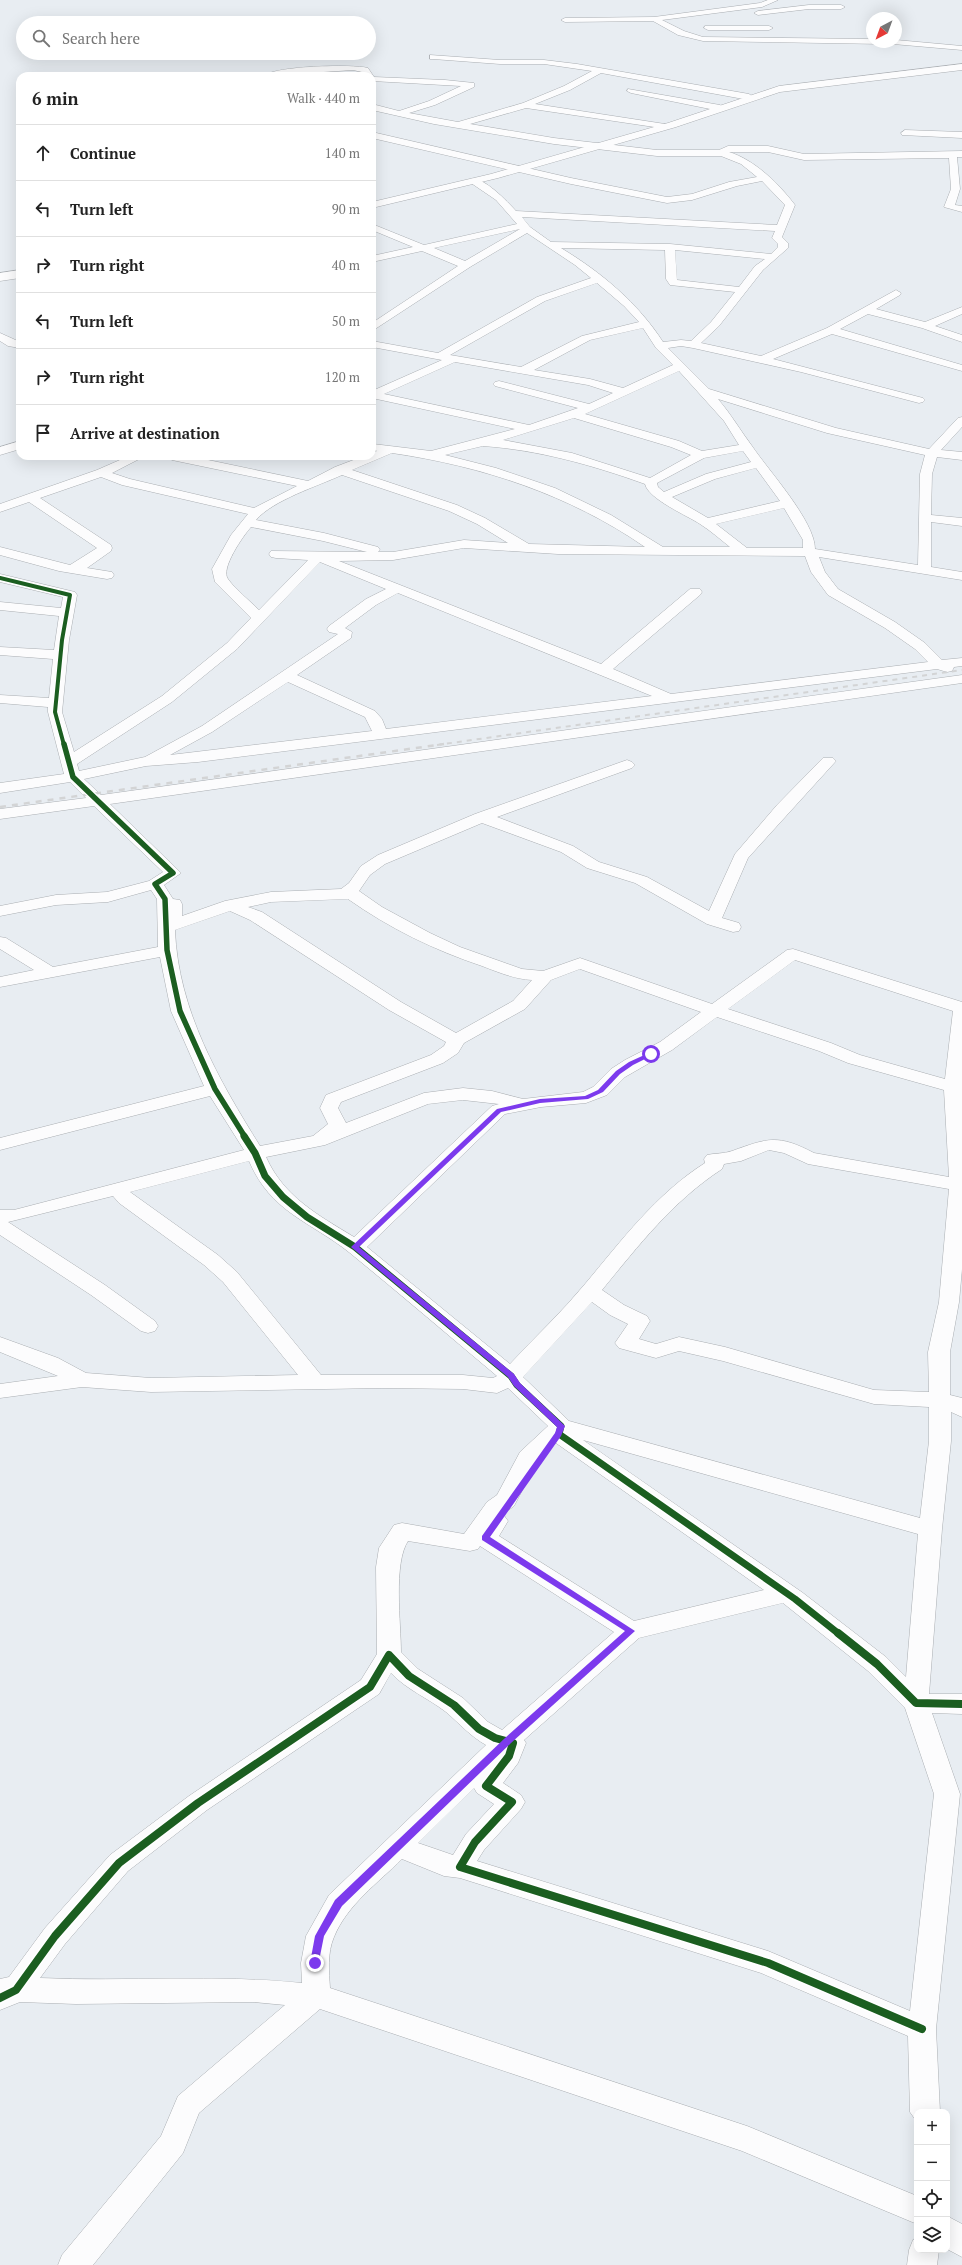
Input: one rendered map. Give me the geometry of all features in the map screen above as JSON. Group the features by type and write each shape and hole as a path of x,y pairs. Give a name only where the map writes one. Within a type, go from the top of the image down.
{"street":[{"path":"565,20 654,19 754,6 774,0"},
{"path":"672,28 798,8 841,7"},
{"path":"654,19 694,38 703,39 791,42 866,42"},
{"path":"672,28 776,28"},
{"path":"791,42 800,31"},
{"path":"902,43 962,48"},
{"path":"433,56 500,62 544,62 600,70 749,97"},
{"path":"376,204 518,169 665,126 749,97 791,86 962,67"},
{"path":"277,72 353,68 365,70 367,72"},
{"path":"457,125 526,105 567,88 600,70"},
{"path":"376,79 445,82 471,85 432,103 398,114"},
{"path":"631,92 720,108"},
{"path":"526,105 665,126"},
{"path":"376,108 398,114 457,125 598,146 657,153 729,154 749,165 790,205 779,228 777,238 783,243 783,248 759,268 715,324 693,345"},
{"path":"905,133 962,135"},
{"path":"376,136 518,169 667,200 710,192 733,185 732,184 764,178"},
{"path":"721,153 728,149 768,149 804,157 962,154"},
{"path":"951,155 958,183 956,196 949,207 962,209"},
{"path":"474,181 499,198 526,227 549,246 579,263 628,304 646,324 660,346 705,391 729,419 746,447 788,503 809,540 809,552 816,563 818,572 833,592 875,615 920,646 939,665 956,671 962,678"},
{"path":"514,214 779,228"},
{"path":"376,257 526,227"},
{"path":"376,325 526,227"},
{"path":"376,229 466,265"},
{"path":"549,246 670,247 728,251 774,257"},
{"path":"670,247 671,279 674,283 743,290"},
{"path":"0,278 16,275"},
{"path":"442,355 541,299 598,279"},
{"path":"762,360 831,330 896,293"},
{"path":"868,310 926,326 962,339"},
{"path":"926,326 962,310"},
{"path":"378,312 390,315"},
{"path":"523,371 586,338 646,324"},
{"path":"831,330 962,368"},
{"path":"0,336 12,344 16,344"},
{"path":"660,346 681,343 693,345 762,360 919,400"},
{"path":"376,345 590,382 623,392"},
{"path":"376,393 455,358"},
{"path":"431,455 529,429 574,414 680,366"},
{"path":"498,384 590,408"},
{"path":"705,391 881,444 932,453 962,456"},
{"path":"376,396 529,429"},
{"path":"574,414 675,444 701,455"},
{"path":"924,570 924,483 932,453 962,420"},
{"path":"481,441 512,443 627,472 651,482"},
{"path":"0,451 16,446"},
{"path":"376,447 431,455 471,464 507,475 587,506 634,532 660,551"},
{"path":"651,482 701,455 746,447"},
{"path":"376,455 390,449"},
{"path":"0,508 101,473 130,460"},
{"path":"191,460 308,485"},
{"path":"258,617 220,579 219,569 237,535 256,512 308,485 363,460"},
{"path":"662,497 696,480 731,470 760,464"},
{"path":"339,470 453,508 481,521 525,547"},
{"path":"101,473 126,482 256,512"},
{"path":"651,482 652,488 662,497 706,522 744,551"},
{"path":"29,498 106,548 82,565 71,569"},
{"path":"706,522 788,503"},
{"path":"925,518 962,522"},
{"path":"247,522 324,537 393,556"},
{"path":"276,554 318,557 393,556 464,544 558,550 809,552 962,576"},
{"path":"0,551 71,569 107,575"},
{"path":"69,762 168,699 232,646 258,617 318,557"},
{"path":"318,557 603,670 671,699"},
{"path":"0,578 70,595 60,655 55,712 73,777 173,872 174,925 231,905 271,897 352,894"},
{"path":"146,761 207,729 287,676 346,635 345,632 334,629 371,602 396,589"},
{"path":"603,670 695,592"},
{"path":"0,606 67,614"},
{"path":"0,651 60,655"},
{"path":"0,788 73,777 146,761 198,757 962,662"},
{"path":"287,676 370,714 375,720 381,734"},
{"path":"0,814 98,802 962,678"},
{"path":"0,699 56,703"},
{"path":"712,920 741,857 783,808 828,761"},
{"path":"627,765 572,786 481,817 375,862 366,870 355,888 348,891 376,911 454,951 520,974 545,976 580,963 860,1061 954,1086"},
{"path":"481,817 567,849 599,867 641,880 712,920 733,927"},
{"path":"0,911 56,900 108,897 155,884 173,872"},
{"path":"155,884 165,899 167,950 180,1011 214,1089 255,1153 265,1176 283,1197 307,1217 355,1247 511,1376 517,1385 560,1430 786,1593 877,1664 916,1703 962,1704"},
{"path":"231,905 256,916 395,1006 456,1040"},
{"path":"0,942 51,973"},
{"path":"0,982 167,950"},
{"path":"355,1247 499,1110 522,1104 586,1097 600,1091 618,1073 666,1046 793,954 962,1011 954,1086 959,1185 956,1303 940,1352 940,1441 930,1529 916,1703 947,1794 922,2029 925,2109"},
{"path":"318,1141 338,1125 329,1108 333,1099 437,1059 452,1048 456,1040 519,1005 545,976"},
{"path":"0,1144 214,1089"},
{"path":"0,1216 14,1216 255,1153 318,1141 424,1099 463,1094 492,1097 522,1104"},
{"path":"0,1391 27,1389 82,1380 151,1385 315,1382 463,1382 497,1386 511,1376 590,1291 658,1212 703,1172 715,1165 714,1159 734,1157 756,1147 769,1144 790,1148 808,1158 959,1185"},
{"path":"118,1190 132,1204 211,1260 230,1277 315,1382"},
{"path":"0,1226 98,1290 148,1326"},
{"path":"590,1291 617,1310 640,1322 626,1343 656,1351 679,1344 726,1354 874,1397 941,1400 954,1403 962,1410"},
{"path":"0,1344 50,1363 82,1380"},
{"path":"560,1430 930,1529"},
{"path":"560,1430 485,1538 631,1631"},
{"path":"5,1992 119,1863 198,1803 370,1687 389,1655 388,1567 392,1548 402,1531 427,1537 470,1543 495,1508 506,1500 528,1458 560,1430"},
{"path":"316,1996 315,1963 320,1936 339,1903 508,1740 631,1631 786,1593"},
{"path":"389,1655 409,1676 454,1705 479,1729 495,1738 508,1740 513,1743 509,1756 486,1786 512,1802 475,1842 460,1867"},
{"path":"397,1846 444,1865 460,1867 768,1963 922,2029"},
{"path":"5,1992 253,1990 316,1996 747,2139 914,2209"},
{"path":"73,2265 99,2236 173,2144 188,2105 316,1996"},
{"path":"950,2233 962,2243"},
{"path":"922,2265 924,2253"}],"railway":[{"path":"444,744 962,670"},
{"path":"0,807 444,744"},
{"path":"437,745 444,744"}],"cycle path":[{"path":"0,578 70,595 62,640 55,712 73,777 173,873 155,884 165,899 167,950 180,1011 215,1089 255,1153 265,1176 283,1197 307,1217 355,1247 511,1376 517,1385 561,1426 559,1434 795,1599 877,1664 916,1703 962,1704"},
{"path":"0,1998 16,1990 55,1936 119,1863 198,1803 370,1687 389,1655 409,1676 454,1705 479,1729 495,1738 513,1743 509,1756 486,1786 512,1802 475,1842 460,1867 768,1963 922,2029"}],"route":[{"path":"315,1963 320,1936 339,1903 508,1740 631,1631 485,1538 559,1434 561,1426 517,1385 511,1376 355,1247 499,1110 540,1101 570,1100 586,1097 600,1091 618,1073 631,1064 651,1054"}]}
